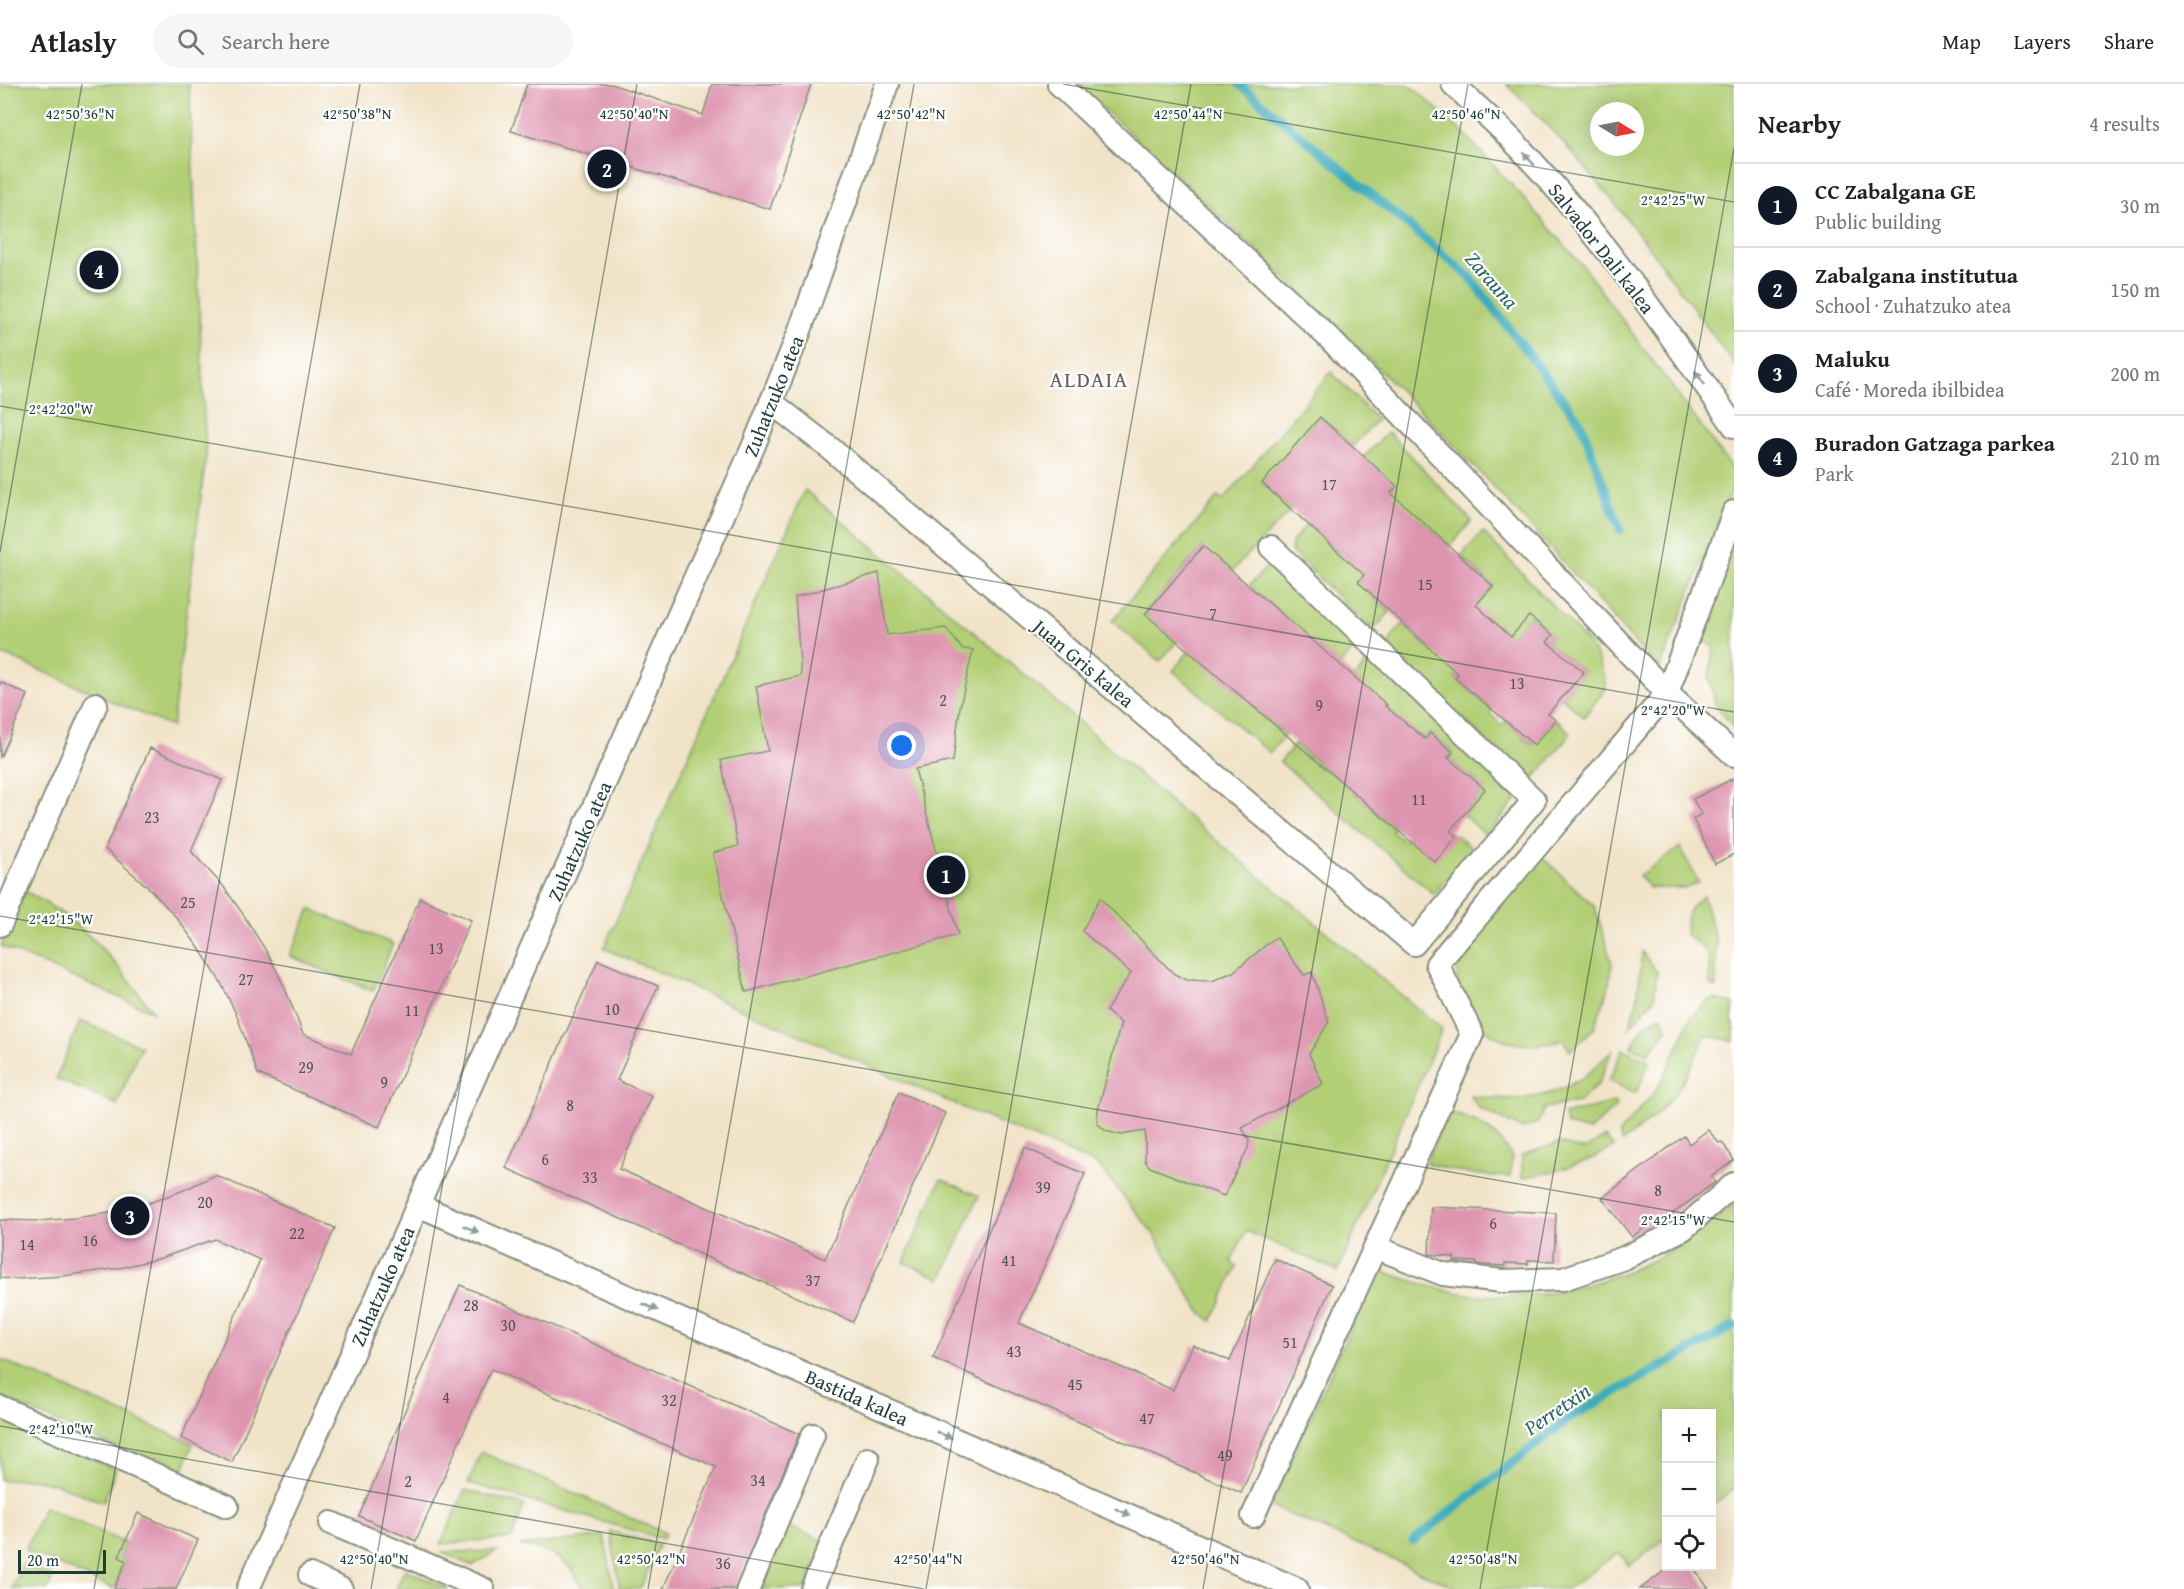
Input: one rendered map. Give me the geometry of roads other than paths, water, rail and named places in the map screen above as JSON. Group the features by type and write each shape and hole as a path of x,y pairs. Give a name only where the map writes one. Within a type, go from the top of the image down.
{"street":[{"name":"Zuhatzuko atea","path":"248,1589 771,402 799,333 887,84"},
{"path":"1059,84 1329,338 1667,693 1734,755"},
{"name":"Salvador Dali kalea","path":"1453,84 1516,143 1591,230 1734,426"},
{"name":"Juan Gris kalea","path":"771,402 840,457 1414,944 1534,800 1271,547"},
{"path":"1253,1516 1472,1034 1437,964 1667,693 1734,512"},
{"path":"0,925 96,704"},
{"path":"1375,1247 1443,1274 1503,1281 1563,1279 1624,1258 1683,1229 1734,1184"},
{"name":"Bastida kalea","path":"418,1204 1297,1589"},
{"path":"0,1407 227,1506"},
{"path":"748,1589 813,1435"},
{"path":"812,1589 868,1459"},
{"path":"331,1523 483,1589"},
{"path":"310,1575 341,1589"}],"waterway":[{"name":"Zarauna","path":"1239,84 1470,277 1581,423 1620,530"},
{"name":"Perretxin","path":"1413,1541 1571,1417 1734,1326"}],"place":[{"name":"Zabalgana institutua","path":"607,169"},
{"name":"Buradon Gatzaga parkea","path":"99,270"},
{"name":"CC Zabalgana GE","path":"946,875"},
{"name":"Maluku","path":"130,1216"}],"district":[{"name":"ALDAIA","path":"1089,379"}]}
